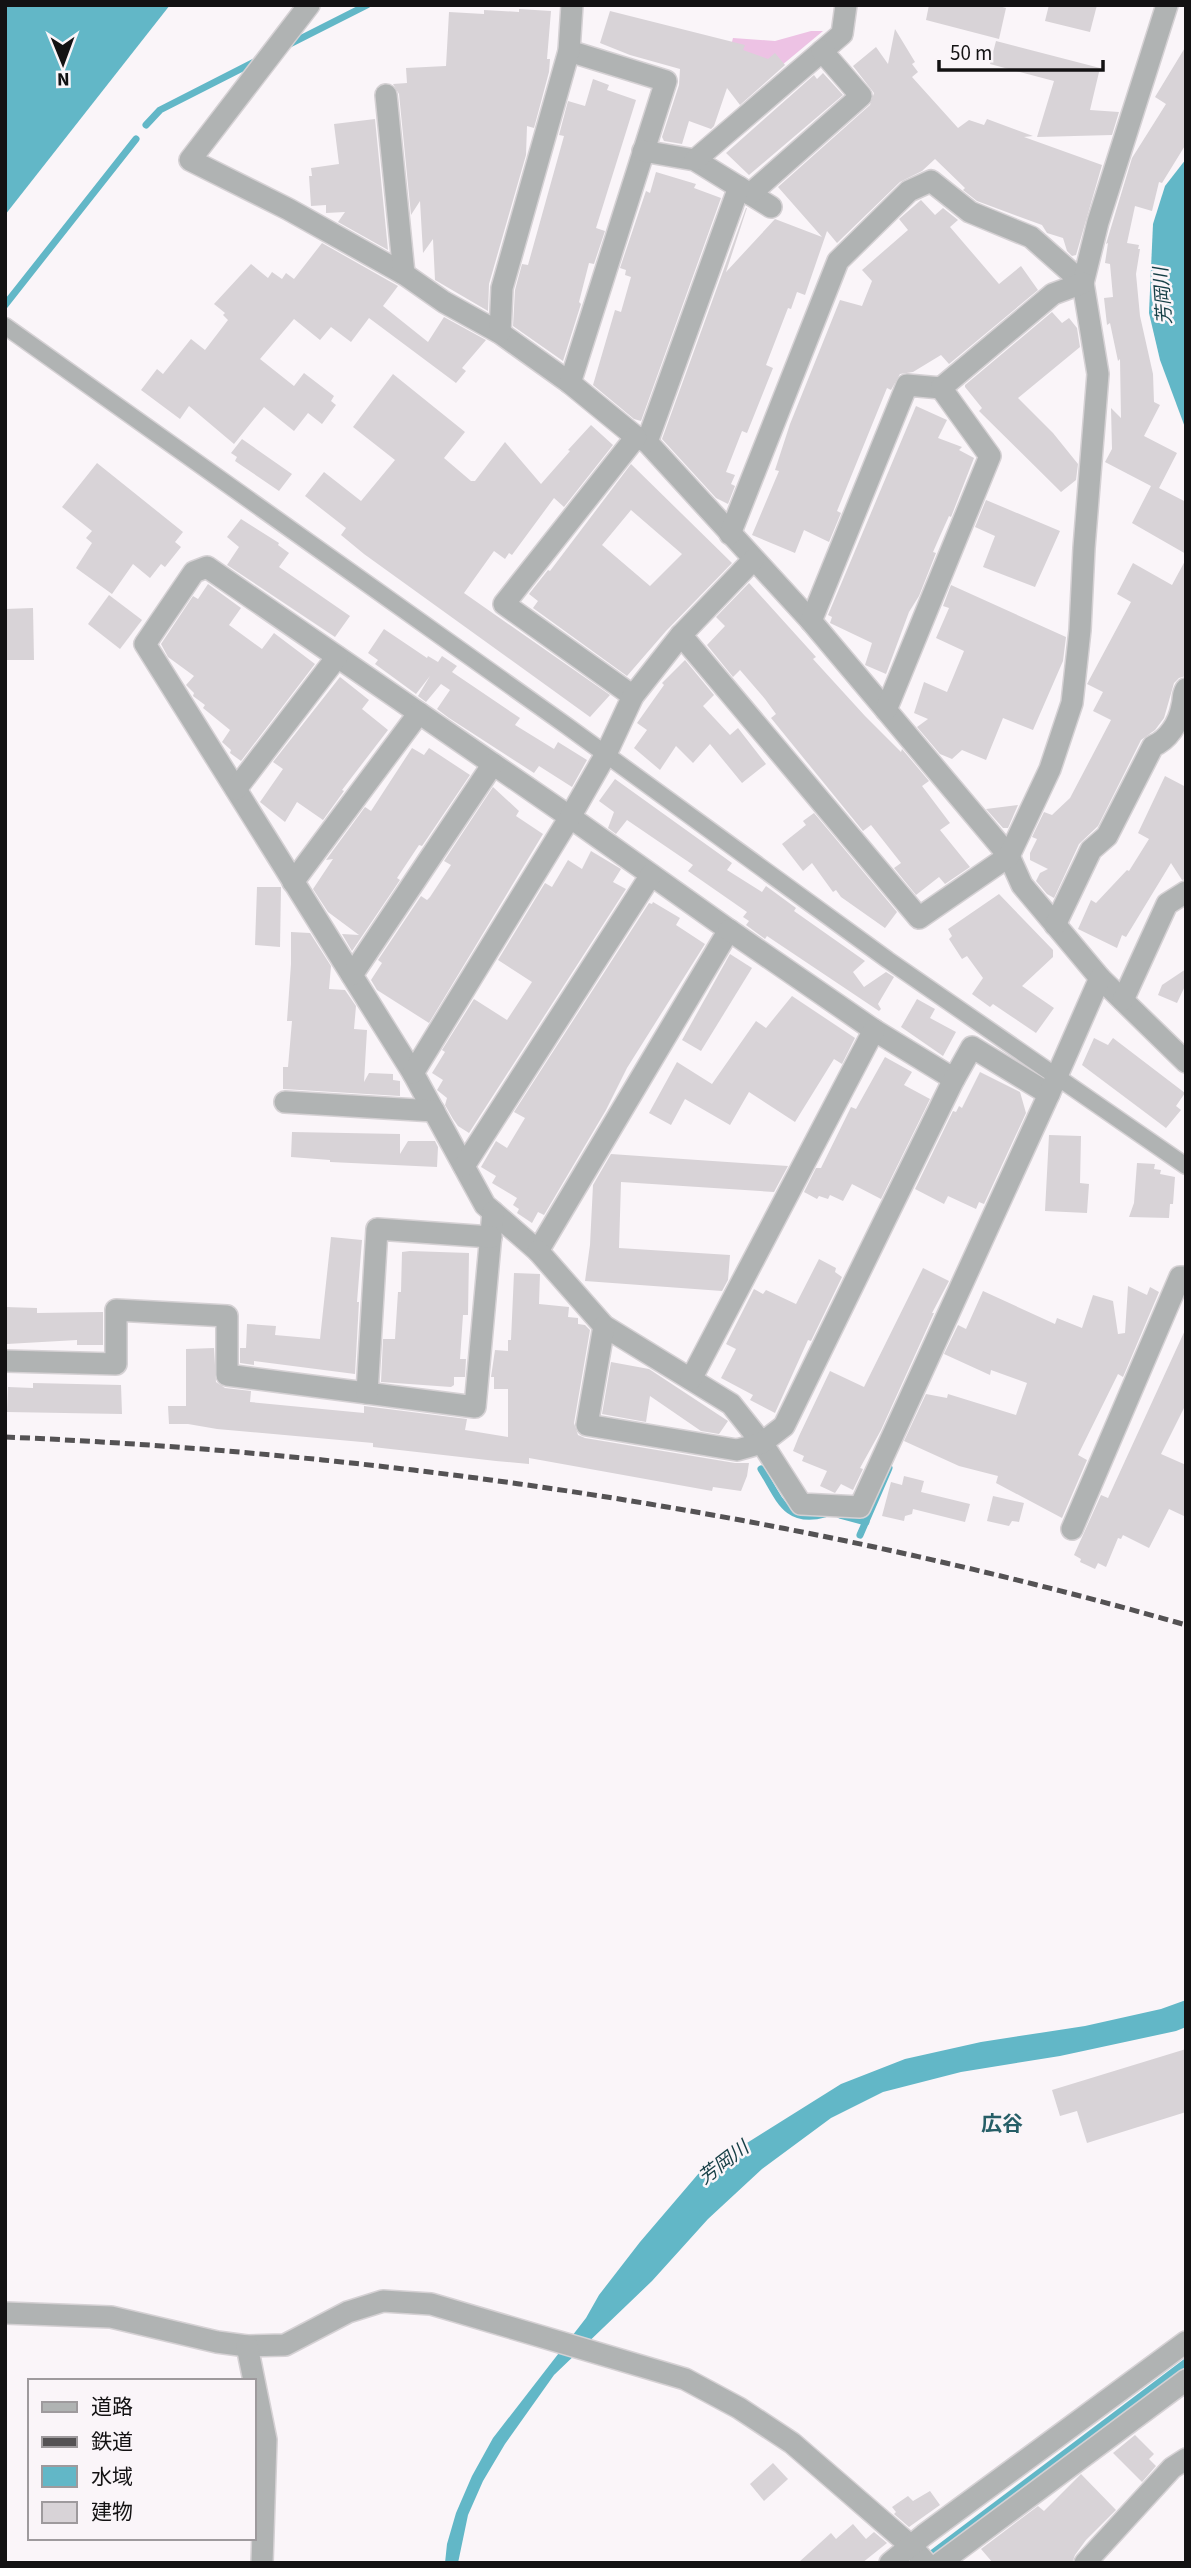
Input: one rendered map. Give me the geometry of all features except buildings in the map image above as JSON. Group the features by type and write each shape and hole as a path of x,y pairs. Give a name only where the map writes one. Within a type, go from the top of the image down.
{"street":[{"path":"309,5 190,160 288,209 404,274 444,302 500,333 570,383 642,440 811,621 1009,856 1022,885 1100,978 1186,1062"},
{"path":"500,333 502,288 569,51 572,5"},
{"path":"695,160 842,34 846,5"},
{"path":"681,635 919,918 1009,856 1050,769 1072,703 1080,630 1098,374 1083,284 1098,222 1167,5"},
{"path":"569,51 666,81 570,383"},
{"path":"633,696 504,604 642,440 744,190 861,96 822,51"},
{"path":"386,96 404,274"},
{"path":"643,151 695,160 771,207"},
{"path":"730,534 838,261 909,191 931,181 970,212 1031,237 1083,284"},
{"path":"811,621 908,385 940,388 1053,293 1083,284"},
{"path":"5,326 606,754 888,960 1053,1086"},
{"path":"886,710 990,456 940,388"},
{"path":"413,1073 570,817 606,754 633,696 681,635 753,561"},
{"path":"954,1079 874,1030 207,567 194,572 145,644 413,1073 485,1205 538,1251 604,1326 732,1404 762,1443 801,1504 860,1507 1100,978"},
{"path":"236,789 337,657"},
{"path":"1055,925 1091,850 1107,836 1153,746 1166,740 1182,707 1182,695 1186,689"},
{"path":"293,881 419,713"},
{"path":"352,975 493,764"},
{"path":"464,1166 651,874"},
{"path":"1123,1000 1167,904 1186,892"},
{"path":"538,1251 729,930"},
{"path":"691,1379 874,1030"},
{"path":"604,1326 587,1425 737,1450 762,1443 784,1426 972,1047 1053,1086 1186,1166"},
{"path":"285,1102 434,1111"},
{"path":"5,1361 116,1364 116,1310 226,1316 227,1375 475,1407 493,1212"},
{"path":"367,1393 377,1229 491,1237"},
{"path":"1072,1529 1181,1277 1186,1277"},
{"path":"5,2313 111,2317 204,2339 247,2346 285,2344 357,2309 383,2301 406,2300 431,2304 685,2379 739,2408 792,2444 924,2557"},
{"path":"924,2557 1186,2342"},
{"path":"247,2346 253,2379"},
{"path":"890,2563 924,2557 1183,2390"},
{"path":"256,2393 265,2440 262,2563"},
{"path":"1085,2563 1172,2468 1186,2459"}],"shaded area":[{"path":"811,31 823,31 758,85 723,76 733,38 775,41"}],"water":[{"path":"5,5 170,5 5,215"},
{"name":"芳岡川","path":"1186,159 1186,430 1160,360 1149,313 1153,224 1165,186"},
{"name":"芳岡川","path":"1186,2000 1186,2027 1176,2031 1060,2056 961,2072 883,2092 831,2118 762,2169 708,2219 652,2281 554,2375 505,2444 483,2481 468,2515 458,2563 445,2563 447,2544 456,2513 493,2438 586,2318 599,2295 640,2242 699,2173 841,2084 905,2059 981,2042 1085,2026 1161,2009"}],"waterway":[{"path":"286,46 367,5"},
{"path":"146,125 160,110 256,61"},
{"path":"5,305 136,139"},
{"path":"860,1535 889,1468"},
{"path":"761,1469 779,1498 792,1512 801,1516 825,1514"},
{"path":"840,1515 866,1522"},
{"path":"926,2558 1186,2362"}],"railway":[{"path":"5,1437 155,1445 304,1458 601,1496 896,1552 1041,1586 1186,1625"}],"district":[{"name":"広谷","path":"1002,2124"}]}
